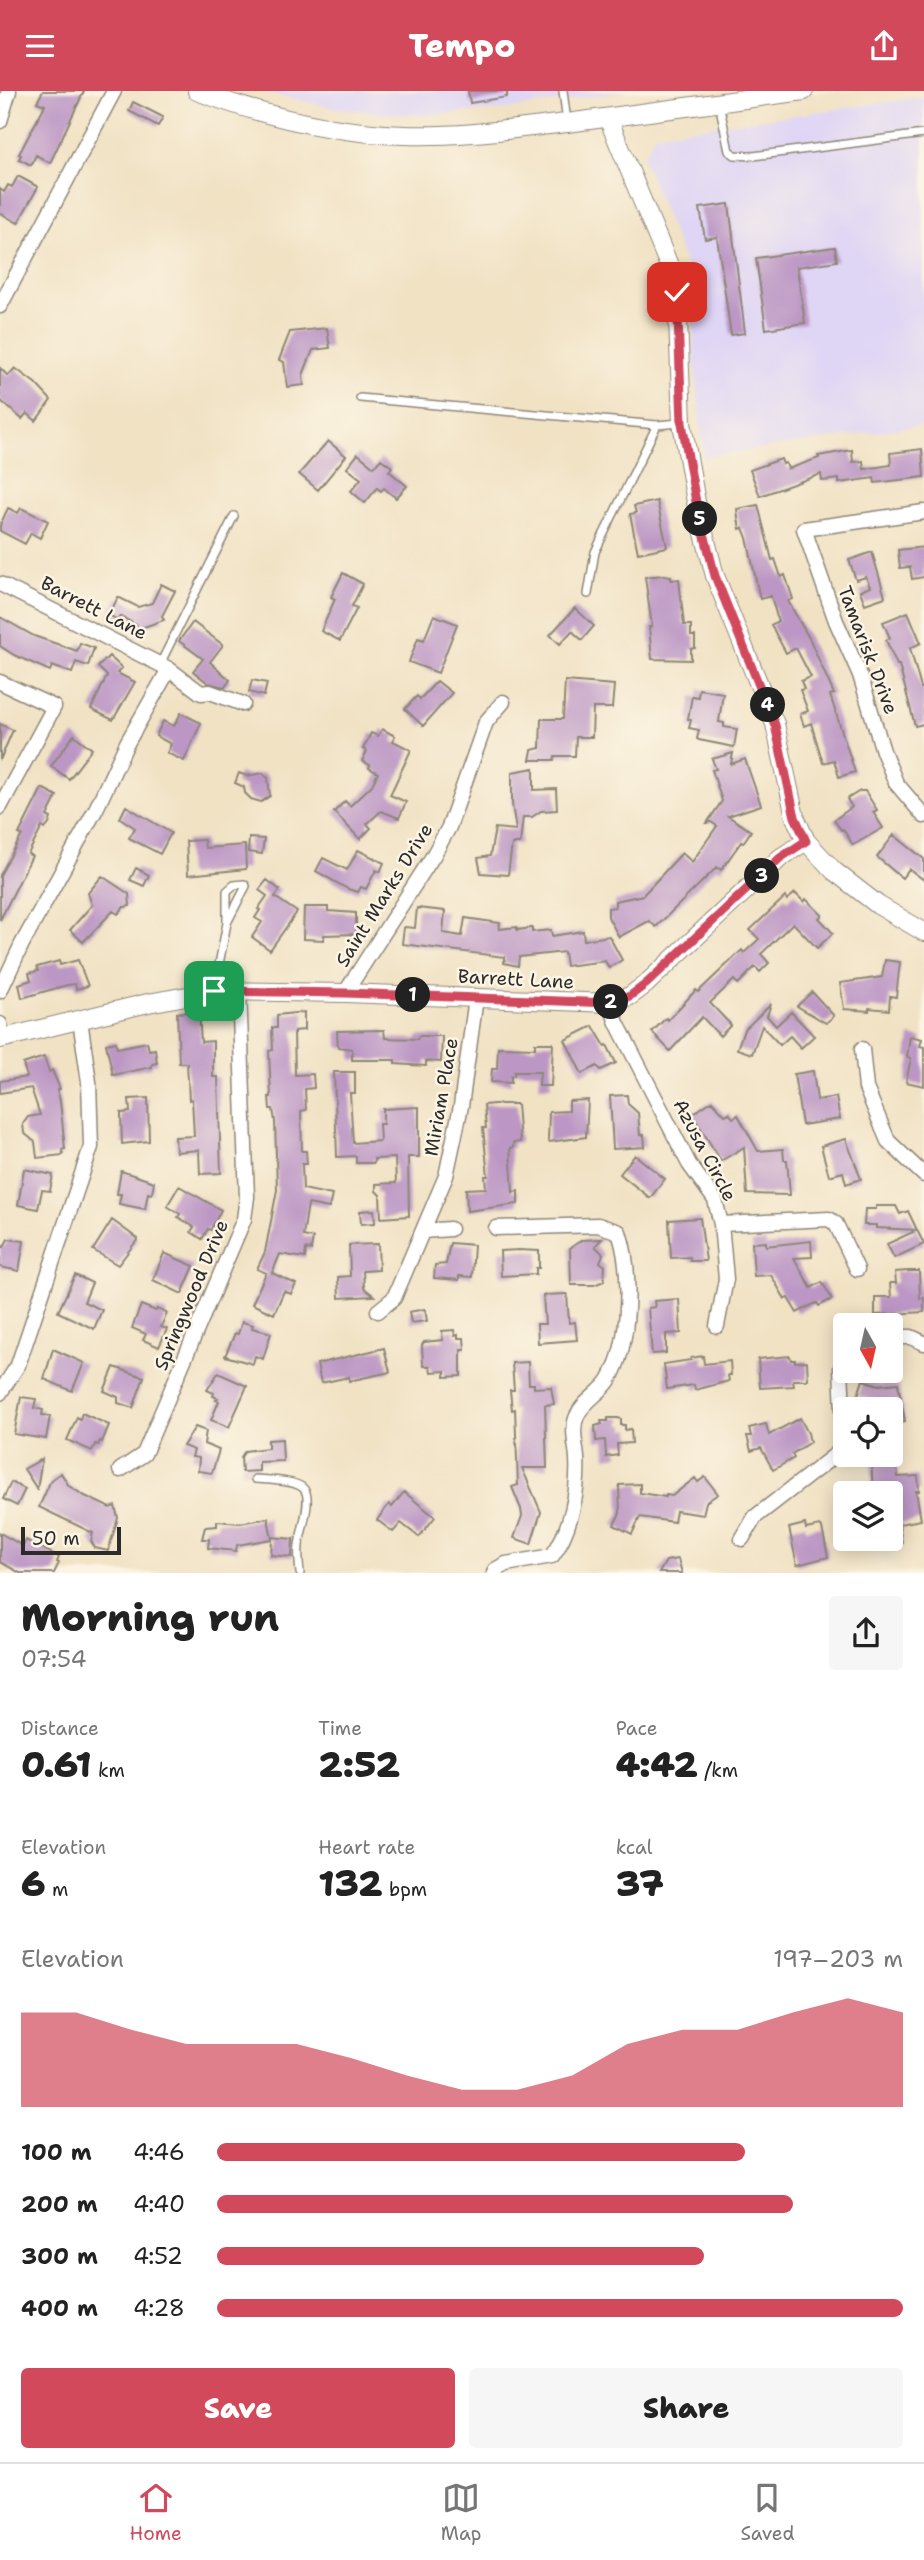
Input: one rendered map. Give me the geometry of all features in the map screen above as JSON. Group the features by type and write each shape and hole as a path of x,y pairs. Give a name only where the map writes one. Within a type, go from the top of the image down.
{"street":[{"path":"0,121 9,91"},
{"path":"0,306 114,91"},
{"path":"197,91 289,120 375,133 434,136 568,123 804,91"},
{"path":"608,118 675,280 682,423 696,502 715,576 768,705 781,747 795,817 806,841 856,888 878,905 924,932"},
{"name":"Tamarisk Drive","path":"924,512 804,529 836,621 860,675 883,751 896,783 924,816"},
{"name":"Barrett Lane","path":"0,583 164,667 201,693 210,692 243,704"},
{"path":"0,991 22,944 96,809 164,667"},
{"path":"0,682 54,706 0,807"},
{"name":"Saint Marks Drive","path":"345,993 444,837 486,722 503,702"},
{"name":"Barrett Lane","path":"1,1034 214,991 610,1003 630,996 646,984 780,858 806,841"},
{"name":"Springwood Drive","path":"120,1470 144,1454 244,1219 247,1197 239,991"},
{"name":"Miriam Place","path":"378,1311 394,1298 446,1176 455,1143 476,998"},
{"name":"Azusa Circle","path":"610,1003 617,1023 689,1164 715,1200 722,1224 726,1279 718,1326"},
{"path":"0,1393 18,1365 91,1147 89,1081 80,1020"},
{"path":"862,1049 866,1088 888,1141 924,1175"},
{"path":"722,1224 829,1219 836,1224 857,1269"},
{"path":"494,1573 506,1563 552,1556 559,1546 571,1512 578,1479 574,1439 577,1413 606,1384 617,1366 624,1335 626,1303 623,1245 619,1232 598,1225 496,1228"},
{"path":"423,1231 450,1229"},
{"path":"903,1337 911,1337 924,1343"},
{"path":"742,1539 755,1517 839,1452 844,1433 842,1383"}],"lane":[{"path":"563,91 568,123"},
{"path":"719,103 729,151 735,155 753,156 924,134"},
{"path":"360,398 657,425 682,423"},
{"path":"588,594 595,552 657,425"},
{"path":"164,667 234,516"},
{"path":"214,991 227,923 228,891 234,885 244,884 246,886 227,923"},
{"path":"255,1479 283,1482 305,1489 307,1500 298,1548 300,1573"}],"shaded area":[{"path":"260,91 629,91 501,110 424,115 330,107"},
{"path":"924,97 924,425 704,457 694,357 692,280 643,158 655,134"}],"building":[{"path":"43,91 84,91 50,163 36,155 31,165 19,159 19,154 45,105 37,102"},
{"path":"468,91 507,91 507,97 470,103"},
{"path":"133,102 163,117 158,126 129,111"},
{"path":"18,176 38,187 18,223 0,213 0,189 4,192 8,185 12,187"},
{"path":"729,204 745,333 731,335 717,237 705,239 700,208"},
{"path":"835,247 837,261 797,267 805,323 766,329 756,258"},
{"path":"327,328 330,348 313,350 303,375 304,385 287,387 284,362 279,360 290,332"},
{"path":"0,368 8,376 15,368 51,400 36,421 27,413 22,419 0,400"},
{"path":"328,441 346,456 318,490 299,474"},
{"path":"922,449 924,477 875,483 874,478 839,483 839,479 822,481 821,474 760,496 750,470 781,459 788,469 819,458 818,456 852,450 853,462 863,461 864,469 891,465 890,453"},
{"path":"358,454 374,467 381,459 392,467 389,471 407,486 396,498 384,488 381,491 377,488 365,503 351,491 361,479 347,468"},
{"path":"657,501 667,547 638,553 630,514 636,513 634,506"},
{"path":"758,505 772,560 775,559 781,577 785,575 793,599 788,601 810,640 834,694 830,695 855,772 839,777 834,760 823,763 811,723 804,726 800,714 808,711 800,690 804,689 801,681 811,677 796,648 786,653 771,625 778,621 771,596 760,599 747,538 743,528 740,529 737,509"},
{"path":"8,508 18,513 21,508 48,521 40,538 31,533 25,544 0,531"},
{"path":"924,547 924,577 912,579 910,567 900,568 898,550"},
{"path":"872,552 885,597 865,604 860,591 870,587 866,577 856,580 849,560"},
{"path":"343,573 363,584 352,606 357,608 340,641 321,631 335,599 331,597"},
{"path":"671,576 671,580 679,579 684,625 691,625 691,636 695,636 691,660 652,659 649,627 652,627 645,577"},
{"path":"161,584 175,591 162,616 164,620 138,629 120,616 118,620 109,615 118,597 138,607 152,603"},
{"path":"575,608 594,626 582,640 572,631 560,644 550,635"},
{"path":"908,612 921,643 910,648 921,688 924,688 924,724 915,726 899,665 886,640 890,638 883,622"},
{"path":"434,615 457,624 438,673 409,662 418,638 424,640"},
{"path":"0,617 34,636 77,651 80,643 94,648 88,666 76,662 72,673 52,666 50,671 14,655 0,646"},
{"path":"193,622 223,645 210,662 230,680 225,687 208,683 193,671 203,659 179,641"},
{"path":"109,656 122,668 117,673 135,682 113,720 91,709 107,676 98,667"},
{"path":"252,680 267,683 264,696 249,692"},
{"path":"437,681 452,693 423,726 405,709 417,696 420,699"},
{"path":"565,681 614,685 612,708 593,708 592,737 576,737 575,756 555,756 554,760 530,760 532,750 540,748 541,719 563,719"},
{"path":"699,689 723,693 719,722 724,723 724,727 737,729 734,747 699,740 699,730 689,728 692,696 698,697"},
{"path":"181,713 201,723 184,761 167,753 171,744 156,736 163,721 174,726"},
{"path":"0,724 13,730 0,760"},
{"path":"382,729 395,736 393,741 411,750 390,795 406,802 399,818 381,811 367,824 371,828 360,839 334,812 345,801 350,806 372,785 378,773 362,761 367,751 363,749 371,733 378,736"},
{"path":"74,735 92,749 69,779 51,766"},
{"path":"733,753 731,764 745,759 761,805 728,816 751,831 721,870 717,867 656,927 649,921 619,937 608,917 608,908 615,907 615,901 643,895 682,853 692,862 717,826 711,822 707,823 722,801 712,770 716,769 712,759"},
{"path":"534,768 534,790 556,789 557,810 541,811 532,817 523,817 520,844 512,844 508,875 481,873 478,858 490,856 495,828 516,830 512,804 512,772"},
{"path":"239,773 247,776 263,773 268,778 270,796 261,802 251,799 245,793 244,787 235,783"},
{"path":"42,788 57,796 47,816 51,818 45,829 42,827 28,854 32,856 0,920 0,875 22,835 19,834"},
{"path":"865,791 877,810 873,812 883,828 853,845 834,820 852,807 847,799"},
{"path":"126,806 171,833 160,854 129,838 135,828 120,818"},
{"path":"894,835 924,859 924,880 909,869 902,878 877,857"},
{"path":"249,838 264,839 262,854 248,852"},
{"path":"204,840 205,848 245,845 246,869 188,875 186,841"},
{"path":"358,850 384,863 380,872 376,870 366,889 361,887 358,892 348,889 316,871 323,858 347,870"},
{"path":"136,868 149,875 144,886 130,880"},
{"path":"102,876 129,894 130,906 124,907 118,914 113,911 83,942 70,930 92,905 88,893"},
{"path":"267,880 280,890 275,897 297,912 270,950 252,937 262,922 255,918 267,896 259,890"},
{"path":"795,893 804,902 806,899 822,915 819,918 833,933 817,948 793,923 761,954 769,963 760,972 755,967 738,984 734,980 710,1003 731,1025 720,1036 702,1017 670,1051 652,1032 742,950 744,953 759,939 750,930 785,897 787,900"},
{"path":"304,907 328,907 328,911 356,913 356,934 324,935 324,940 303,939"},
{"path":"417,908 445,911 443,933 462,936 465,918 500,923 499,929 532,928 532,932 551,930 552,936 583,931 584,940 609,936 622,960 609,968 605,961 566,966 564,952 519,957 518,966 504,963 505,957 402,944 404,927 415,928"},
{"path":"78,960 88,986 76,989 75,984 67,985 22,998 19,984 31,980 29,973 38,971 37,967 59,961 60,965"},
{"path":"885,960 900,962 896,997 890,996 889,1010 844,1009 840,983 882,977"},
{"path":"812,992 834,1016 826,1023 797,1006"},
{"path":"771,1004 767,1016 776,1026 791,1012 814,1036 801,1048 790,1036 780,1045 762,1026 752,1054 737,1049 744,1030"},
{"path":"199,1011 201,1042 213,1041 213,1077 218,1077 221,1173 200,1174 199,1150 176,1152 175,1137 194,1136 187,1063 179,1063 177,1013"},
{"path":"304,1012 304,1030 294,1031 295,1075 313,1074 314,1088 305,1089 306,1110 301,1111 302,1151 306,1151 307,1164 302,1164 303,1189 332,1195 329,1208 308,1204 303,1236 313,1238 311,1250 306,1249 305,1258 280,1254 272,1273 296,1284 291,1294 284,1291 274,1314 252,1304 266,1273 257,1269 265,1252 277,1190 275,1121 269,1097 269,1051 273,1050 272,1028 277,1028 277,1015"},
{"path":"593,1026 616,1063 601,1070 597,1066 582,1074 565,1040"},
{"path":"384,1030 385,1038 417,1039 419,1036 442,1036 441,1062 426,1061 426,1066 395,1064 395,1060 352,1060 352,1049 338,1047 337,1031"},
{"path":"910,1036 922,1039 920,1046 924,1047 924,1086 906,1082 911,1058 907,1057"},
{"path":"116,1042 117,1048 147,1042 149,1050 155,1049 157,1063 152,1064 152,1067 113,1075 106,1044"},
{"path":"535,1043 553,1043 551,1086 539,1086 540,1072 514,1072 511,1083 491,1082 492,1069 497,1069 498,1047 535,1048"},
{"path":"44,1057 49,1072 52,1070 60,1089 57,1090 65,1149 62,1149 63,1155 37,1158 35,1142 24,1133 23,1124 28,1117 40,1115 31,1088 0,1093 0,1081 27,1077 23,1064"},
{"path":"813,1071 817,1100 836,1097 840,1119 802,1125 794,1074"},
{"path":"334,1072 355,1072 355,1093 350,1093 353,1143 380,1141 379,1124 383,1124 383,1109 419,1107 419,1157 408,1157 409,1216 381,1218 380,1195 376,1191 376,1184 396,1183 395,1158 374,1159 374,1163 356,1163 356,1156 337,1157"},
{"path":"627,1095 628,1104 638,1113 640,1135 644,1135 645,1147 613,1149 610,1096"},
{"path":"148,1098 149,1141 122,1144 121,1113 130,1112 129,1099"},
{"path":"588,1100 586,1137 548,1142 549,1112 569,1111 569,1101"},
{"path":"712,1101 725,1115 729,1113 733,1118 738,1115 758,1151 783,1149 784,1160 787,1160 790,1195 747,1194 744,1147 721,1161 692,1114"},
{"path":"517,1104 520,1142 513,1143 513,1148 510,1148 513,1192 518,1191 518,1204 467,1211 466,1189 486,1188 485,1176 488,1176 483,1128 486,1128 484,1105"},
{"path":"846,1139 861,1179 846,1184 843,1172 829,1176 821,1146"},
{"path":"635,1155 665,1179 650,1198 620,1174"},
{"path":"24,1169 53,1175 50,1191 42,1190 38,1209 18,1205"},
{"path":"121,1171 154,1182 152,1194 148,1193 145,1209 119,1204 121,1194 117,1194"},
{"path":"179,1186 221,1210 211,1230 208,1229 202,1239 191,1232 194,1227 167,1206"},
{"path":"876,1206 896,1206 900,1214 908,1211 917,1230 864,1225 865,1209 876,1209"},
{"path":"374,1210 375,1223 361,1224 360,1211"},
{"path":"700,1218 706,1261 690,1261 690,1257 671,1258 669,1220"},
{"path":"112,1220 138,1239 118,1265 93,1250"},
{"path":"917,1230 924,1244 894,1258 887,1244"},
{"path":"8,1239 24,1241 19,1271 0,1267 0,1246 4,1247"},
{"path":"602,1239 595,1246 603,1254 600,1262 605,1266 604,1281 594,1285 571,1285 570,1248 582,1240"},
{"path":"811,1241 812,1257 794,1258 811,1288 822,1282 832,1299 797,1313 771,1275 754,1276 752,1243 766,1242 766,1246"},
{"path":"450,1243 474,1245 472,1277 459,1276 459,1280 434,1278 435,1265 446,1264"},
{"path":"378,1244 379,1270 363,1271 364,1288 374,1296 339,1298 338,1277 350,1276 349,1245"},
{"path":"500,1251 539,1251 539,1268 536,1268 536,1274 501,1276"},
{"path":"164,1253 194,1266 182,1294 153,1280"},
{"path":"919,1271 920,1298 924,1298 924,1312 875,1313 875,1297 891,1297 890,1283 896,1283 895,1272"},
{"path":"75,1275 92,1283 84,1302 102,1310 94,1329 58,1312"},
{"path":"567,1294 569,1323 575,1322 577,1340 538,1343 537,1324 545,1324 543,1295"},
{"path":"679,1299 681,1333 666,1334 666,1353 652,1354 648,1308 655,1307 654,1301"},
{"path":"141,1305 167,1313 161,1327 167,1329 159,1347 143,1340 146,1334 132,1328"},
{"path":"425,1309 427,1321 411,1323 409,1312"},
{"path":"242,1322 271,1333 263,1359 255,1356 253,1364 225,1356"},
{"path":"454,1330 455,1336 464,1338 461,1376 445,1377 445,1371 431,1372 430,1366 423,1366 422,1345 424,1342 443,1340 442,1331"},
{"path":"384,1348 390,1372 349,1381 349,1377 321,1383 317,1364"},
{"path":"53,1349 84,1363 72,1391 44,1379"},
{"path":"703,1356 704,1364 730,1361 729,1381 695,1390 694,1385 667,1389 664,1364"},
{"path":"790,1356 795,1362 807,1361 808,1380 793,1380 794,1386 760,1388 758,1359"},
{"path":"528,1362 529,1384 534,1384 534,1388 551,1387 554,1404 545,1405 547,1468 522,1468 541,1512 531,1544 514,1538 522,1516 512,1487 518,1485 515,1409 512,1410 510,1390 514,1390 512,1363"},
{"path":"114,1367 144,1377 133,1408 118,1403 118,1397 104,1391"},
{"path":"218,1373 247,1386 229,1427 211,1420 219,1401 213,1396 214,1393 207,1390"},
{"path":"862,1383 898,1383 901,1397 863,1397 858,1395"},
{"path":"21,1397 36,1399 34,1408 43,1410 42,1415 50,1416 46,1439 14,1434"},
{"path":"82,1413 109,1425 102,1442 95,1444 92,1451 67,1440 77,1417 80,1419"},
{"path":"608,1418 621,1419 625,1430 631,1429 632,1443 617,1444 618,1455 606,1457 605,1440 596,1441 595,1426 602,1424 601,1421 608,1421"},
{"path":"800,1418 810,1442 792,1454 794,1458 773,1470 761,1448 751,1451 747,1436 751,1436 749,1428 766,1424 769,1435"},
{"path":"195,1427 206,1431 204,1444 219,1450 212,1473 198,1471 199,1458 192,1457 194,1450 183,1446"},
{"path":"282,1439 283,1461 259,1462 259,1471 242,1472 241,1457 245,1451 268,1448 268,1440"},
{"path":"42,1459 37,1489 24,1469"},
{"path":"871,1467 897,1467 898,1477 918,1476 919,1491 916,1491 921,1520 903,1523 903,1481 872,1481"},
{"path":"61,1473 69,1486 85,1496 110,1508 115,1506 118,1518 108,1551 95,1548 91,1541 93,1533 39,1507 51,1480"},
{"path":"705,1477 718,1494 706,1502 703,1515 676,1511 674,1522 640,1517 632,1534 614,1525 620,1513 619,1485 640,1484 640,1493 666,1497 672,1496 695,1478 698,1482"},
{"path":"11,1482 25,1489 17,1506 3,1499"},
{"path":"404,1492 435,1517 419,1537 401,1523 393,1532 377,1520 389,1504 392,1507"},
{"path":"268,1518 272,1539 237,1545 236,1551 208,1548 209,1539 202,1539 205,1527 217,1526 217,1521 240,1523"},
{"path":"805,1524 806,1529 820,1526 822,1528 828,1557 797,1565 789,1528"},
{"path":"0,1533 23,1546 26,1540 59,1557 54,1573 20,1573 0,1562"},
{"path":"272,1537 293,1539 292,1557 271,1555"},
{"path":"678,1559 682,1573 659,1573 666,1561"}],"route":[{"path":"214,991 610,1003 630,996 646,984 780,858 806,841 790,800 775,725 715,576 696,502 682,423 677,292"}]}
